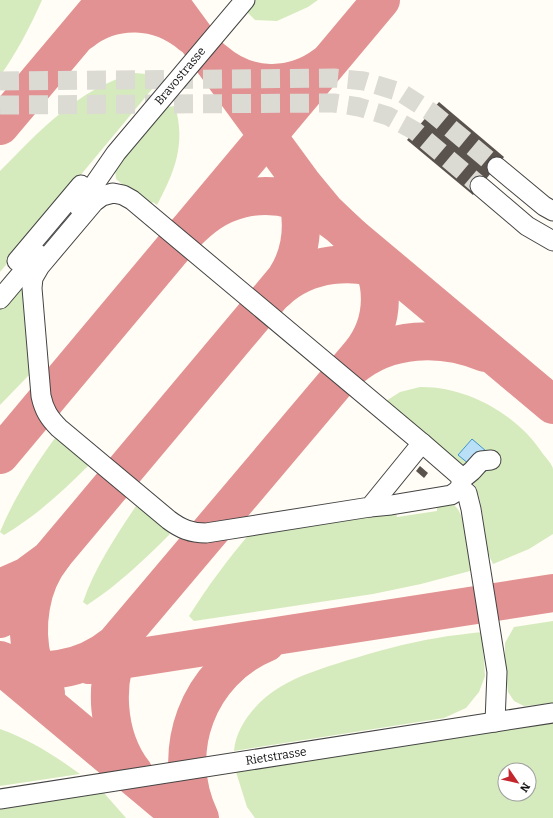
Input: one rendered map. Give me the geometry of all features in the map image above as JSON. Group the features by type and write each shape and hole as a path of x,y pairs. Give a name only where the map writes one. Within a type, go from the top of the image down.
{"lane":[{"name":"Bravostrasse","path":"0,299 89,192 116,153 245,0"},
{"name":"Bravostrasse","path":"0,281 80,185 116,153"},
{"path":"497,167 553,212"},
{"path":"480,186 527,226 553,241"},
{"path":"490,460 481,461 461,484 451,495 206,533 186,530 172,522 59,428 45,412 41,396 32,288 33,278 40,266 98,198 113,193 127,197 458,472 461,484 467,493 472,508 497,672 495,722"},
{"path":"370,507 422,443"},
{"name":"Rietstrasse","path":"0,799 553,713"}],"green space":[{"path":"0,0 42,0 23,39 0,76"},
{"path":"255,0 318,0 308,7 277,21 255,20 246,11"},
{"path":"135,73 146,74 154,78 153,88 0,272 0,171 46,126 77,100 114,80"},
{"path":"175,106 178,120 179,145 174,169 157,205 153,202 149,206 116,179 115,168 167,107"},
{"path":"22,282 30,374 0,405 0,308"},
{"path":"420,387 438,388 473,397 505,415 520,427 532,440 553,469 553,534 529,549 493,564 487,547 480,500 470,477 464,470 383,403 400,392"},
{"path":"61,436 88,459 85,463 88,466 48,503 16,528 4,535 0,532 18,495 55,438 58,440"},
{"path":"437,503 453,504 458,509 462,517 469,545 470,571 421,584 373,594 194,621 189,616 218,573 251,532 395,509 397,517 437,511"},
{"path":"142,505 170,527 167,531 170,534 120,581 87,605 83,602 100,564 136,506 138,508"},
{"path":"553,621 553,703 524,706 514,701 508,692 505,665 505,643 514,627"},
{"path":"482,632 485,676 479,692 466,708 444,718 234,751 239,732 256,706 272,692 296,679 328,666 414,642"},
{"path":"553,723 553,818 255,818 247,807 236,772"},
{"path":"0,729 42,748 80,774 0,786"},
{"path":"104,793 126,818 0,818 0,809"}],"water":[{"path":"472,439 495,460 485,472 483,470 480,473 458,455"}],"building":[{"path":"439,102 504,157 473,195 407,140"},
{"path":"420,466 428,473 424,478 416,471"}],"taxiway":[{"path":"0,126 106,0"},
{"path":"168,0 302,183 326,212 349,234 553,405"},
{"path":"0,455 381,0"},
{"path":"81,32 108,18 122,14 136,14 151,15 165,19 191,35"},
{"path":"215,61 241,77 270,83 298,79 325,65"},
{"path":"0,588 27,576 50,559 285,279 292,268 301,231 301,219 297,193 293,181"},
{"path":"0,660 15,666 30,669 60,669 74,666 89,660 115,644 360,354 369,341 375,328 379,314 379,285 369,258 358,242 340,226 317,210 294,200 281,197 268,196 241,199 210,212 185,234"},
{"path":"276,291 288,281 302,274 317,268 332,265 363,265 392,274"},
{"path":"351,368 366,357 398,344 433,341 451,343 485,353"},
{"path":"46,693 33,662 30,649 29,620 34,593 39,579 53,556"},
{"path":"0,619 37,575"},
{"path":"89,665 553,593"},
{"path":"124,640 117,655 112,672 110,708 118,743 125,759 134,773"},
{"path":"200,818 191,793 187,767 189,741 196,716 207,693 222,673 242,656 266,643"},
{"path":"0,665 183,818"}],"tunnel":[{"path":"0,81 334,78 364,81 400,92 431,112 497,167"},
{"path":"0,105 334,103 359,107 388,116 415,131 480,186"}]}
